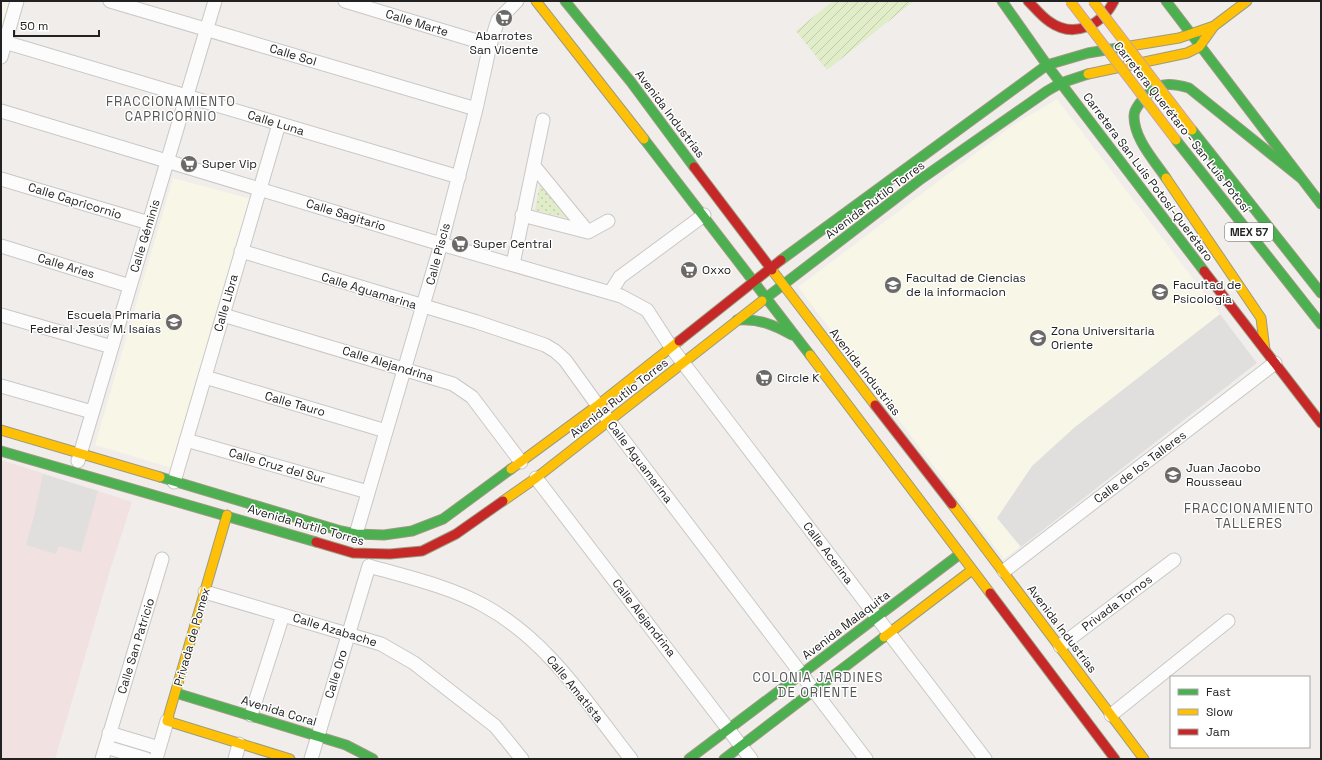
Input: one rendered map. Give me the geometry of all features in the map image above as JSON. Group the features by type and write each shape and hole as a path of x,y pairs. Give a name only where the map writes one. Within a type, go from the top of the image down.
{"main road":[{"path":"536,1 755,281 1115,759"},
{"name":"Avenida Industrias","path":"565,1 631,82 783,285 1004,571 1144,759"},
{"name":"Carretera San Luis Potosí-Querétaro","path":"1002,1 1047,65 1321,423"},
{"path":"1028,1 1051,23 1076,31 1100,22 1114,1"},
{"name":"Carretera Querétaro - San Luis Potosí","path":"1070,1 1176,140 1321,324"},
{"name":"Carretera Querétaro - San Luis Potosí","path":"1093,1 1192,130 1321,293"},
{"path":"1166,1 1199,47 1321,204"},
{"path":"1199,47 1214,26 1247,1"},
{"name":"Avenida Rutilo Torres","path":"1,430 328,528 356,534 384,535 412,531 444,519 598,405 771,268 1047,65 1088,53 1179,38 1214,26"},
{"name":"Avenida Rutilo Torres","path":"1,451 227,515 353,553 367,560 390,554 422,551 456,534 536,478 737,320 921,179 1031,101 1061,82 1093,72 1187,53 1199,47"},
{"path":"1265,351 1261,318 1139,138 1134,115 1141,101 1154,88 1172,83 1189,88 1302,179"},
{"path":"730,250 735,273"},
{"path":"728,302 734,283"},
{"path":"737,320 752,318 773,324 798,338"},
{"name":"Privada de Pomex","path":"167,721 227,515"},
{"name":"Avenida Malaquita","path":"689,759 876,616 960,554"},
{"path":"724,759 972,570"},
{"name":"Avenida Coral","path":"176,692 346,745 373,759"},
{"path":"167,721 290,759"}],"street":[{"path":"1,57 3,41 17,1"},
{"name":"Calle Sol","path":"110,1 476,109"},
{"name":"Calle Géminis","path":"75,471 215,1"},
{"name":"Calle Marte","path":"345,1 490,45"},
{"name":"Calle Piscis","path":"356,534 441,244 476,109 490,45 498,20 517,1"},
{"name":"Calle Luna","path":"3,41 459,177"},
{"name":"Calle Sagitario","path":"1,111 441,244 621,296 647,310 671,347"},
{"path":"513,264 543,120"},
{"name":"Calle Libra","path":"174,482 279,124"},
{"path":"534,166 588,232"},
{"name":"Calle Capricornio","path":"1,178 149,223"},
{"path":"610,293 620,277 704,215"},
{"path":"522,216 588,232 608,221"},
{"name":"Calle Aries","path":"1,246 130,286"},
{"name":"Calle Aguamarina","path":"241,251 545,345 555,351 565,360 609,421 866,759"},
{"path":"1,315 112,347"},
{"name":"Calle Alejandrina","path":"223,315 453,384 472,397 521,462"},
{"name":"Calle Acerina","path":"671,347 985,759"},
{"name":"Calle de los Talleres","path":"1004,571 1275,363"},
{"name":"Calle Tauro","path":"205,377 386,431"},
{"path":"1,386 92,412"},
{"name":"Calle Cruz del Sur","path":"186,440 368,492"},
{"name":"Calle Alejandrina","path":"536,478 751,759"},
{"name":"Calle San Patricio","path":"146,759 104,753 162,560"},
{"name":"Calle Oro","path":"311,759 348,634 367,560"},
{"name":"Calle Amatista","path":"367,560 483,605 523,631 556,663 631,759"},
{"name":"Privada Tornos","path":"1060,646 1174,560"},
{"name":"Calle Azabache","path":"205,592 381,644 414,663 443,684 495,726 522,759"},
{"path":"251,715 283,615"},
{"path":"1111,715 1228,622"},
{"name":"Privada de Pomex","path":"158,754 167,721"},
{"path":"109,733 158,754"},
{"path":"235,759 239,744"}],"shaded area":[{"path":"1,1 9,1 1,28"},
{"name":"Zona Universitaria Oriente","path":"1057,99 1257,363 1004,559 798,287 1013,125"},
{"name":"Escuela Primaria Federal Jesús M. Isaías","path":"173,178 255,200 172,468 95,445"},
{"path":"1220,314 1257,363 1021,547 997,518 1032,466 1075,427"},
{"path":"1,460 132,502 110,570 55,759 1,759"},
{"path":"43,474 98,491 81,552 59,546 56,554 26,545"}],"green space":[{"path":"833,1 914,1 827,70 796,31"},
{"path":"540,183 571,219 535,210"}],"traffic: fast":[{"path":"565,1 631,82 694,167"},
{"path":"1002,1 1047,65 1204,271"},
{"path":"1166,1 1321,204"},
{"path":"781,260 1047,65 1088,53 1124,47"},
{"path":"762,301 921,179 1047,91 1061,83 1088,74"},
{"path":"1166,178 1151,157 1137,133 1134,113 1149,93 1158,87 1168,84 1189,88 1302,179"},
{"path":"1192,130 1321,293"},
{"path":"644,139 810,355"},
{"path":"1176,140 1321,324"},
{"path":"737,320 759,321 779,328 792,335"},
{"path":"1,451 316,542"},
{"path":"160,477 341,531 356,534 384,535 412,531 443,519 511,469"},
{"path":"689,759 960,554"},
{"path":"724,759 884,637"},
{"path":"176,693 346,745 373,759"}],"traffic: slow":[{"path":"536,1 644,139"},
{"path":"1070,1 1176,140"},
{"path":"1093,1 1192,130"},
{"path":"1124,47 1179,38 1214,26 1247,1"},
{"path":"1088,74 1187,53 1199,47 1214,26"},
{"path":"1166,178 1261,318 1265,350"},
{"path":"772,270 875,405"},
{"path":"503,501 536,478 762,301"},
{"path":"511,469 598,405 679,341"},
{"path":"810,355 990,593"},
{"path":"1,430 160,477"},
{"path":"952,504 1144,759"},
{"path":"227,515 167,721 290,759"},
{"path":"884,637 972,570"}],"traffic: jam":[{"path":"1028,1 1047,20 1059,27 1068,29 1078,29 1095,23 1109,9 1114,1"},
{"path":"694,167 772,270"},
{"path":"679,341 781,260"},
{"path":"1204,271 1321,423"},
{"path":"875,405 952,504"},
{"path":"316,542 353,553 390,554 422,551 456,534 503,501"},
{"path":"990,593 1115,759"}],"place":[{"name":"Abarrotes San Vicente","path":"504,18"},
{"name":"Super Vip","path":"189,164"},
{"name":"Super Central","path":"460,244"},
{"name":"Oxxo","path":"689,270"},
{"name":"Facultad de Ciencias de la informacion","path":"893,285"},
{"name":"Facultad de Psicología","path":"1160,292"},
{"name":"Escuela Primaria Federal Jesús M. Isaías","path":"174,322"},
{"name":"Zona Universitaria Oriente","path":"1038,338"},
{"name":"Circle K","path":"764,378"},
{"name":"Juan Jacobo Rousseau","path":"1173,475"}],"district":[{"name":"FRACCIONAMIENTO CAPRICORNIO","path":"171,108"},
{"name":"FRACCIONAMIENTO TALLERES","path":"1249,516"},
{"name":"COLONIA JARDINES DE ORIENTE","path":"818,684"}]}
